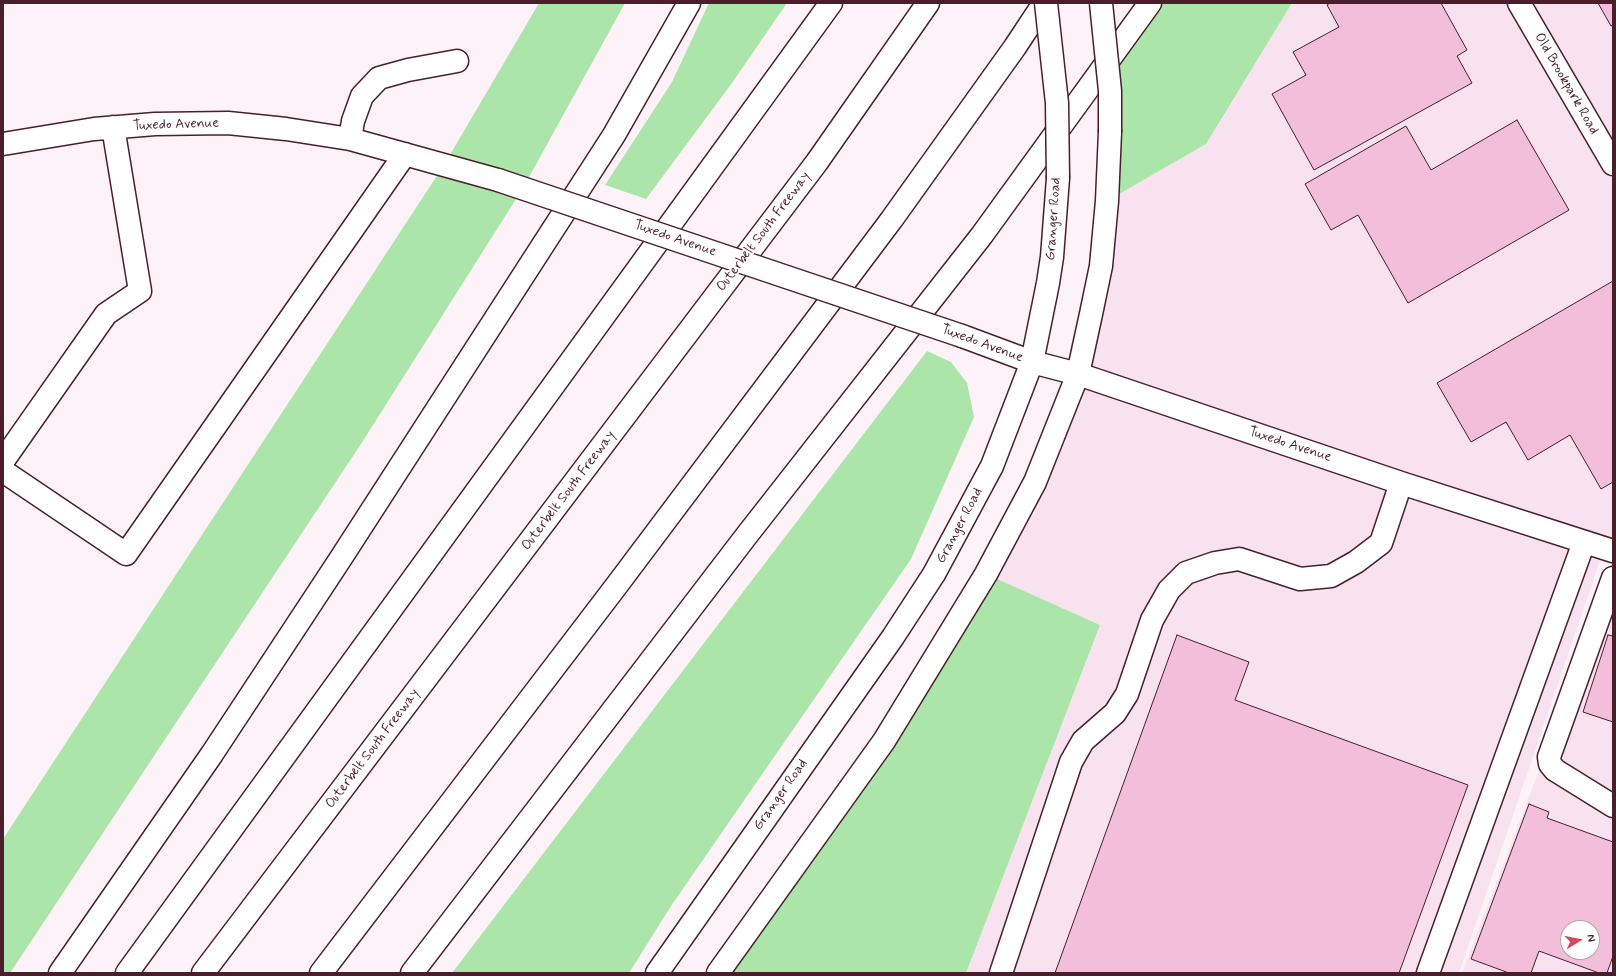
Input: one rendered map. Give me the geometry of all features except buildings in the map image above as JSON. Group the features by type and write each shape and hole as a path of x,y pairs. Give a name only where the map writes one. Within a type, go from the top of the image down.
{"main road":[{"path":"60,973 212,754 354,538 614,135 689,3"},
{"path":"127,973 831,3"},
{"name":"Outerbelt South Freeway","path":"203,973 817,162 928,3"},
{"path":"321,973 612,592 892,219 1045,3"},
{"name":"Granger Road","path":"657,973 888,643 934,574 992,466 1032,362 1052,258 1058,178 1057,103 1045,3"},
{"path":"718,973 884,741 962,615 986,574 1035,482 1078,374 1101,266 1108,201 1110,92 1100,3"},
{"path":"412,973 747,535 982,235 1150,3"},
{"name":"Old Brookpark Road","path":"1519,3 1613,164"},
{"path":"350,139 353,121 362,96 379,78 408,70 457,61"},
{"name":"Tuxedo Avenue","path":"3,144 94,129 155,124 228,123 286,129 350,139 498,180 962,336 1032,362 1078,374 1401,483 1613,552"},
{"path":"3,461 106,314 140,290 113,127"},
{"path":"3,471 126,554 405,154"},
{"path":"1001,973 1071,762 1083,742 1115,713 1127,694 1152,620 1169,590 1186,573 1215,563 1239,559 1300,578 1331,576 1356,562 1381,543 1401,483"},
{"path":"1428,973 1584,542"},
{"path":"1613,578 1549,757 1550,764 1555,770 1613,806"}],"shaded area":[{"path":"1292,3 1613,3 1613,551 1604,549 1459,973 966,973 1100,625 986,574 1062,414 1107,201 1206,144"},
{"path":"1613,576 1613,973 1462,973"}],"green space":[{"path":"539,3 625,3 523,188 361,444 10,973 3,973 3,839 444,165"},
{"path":"709,3 787,3 732,83 646,199 605,185 672,82"},
{"path":"1149,3 1292,3 1206,144 1107,201 1107,60"},
{"path":"927,351 951,362 967,383 974,417 911,559 671,906 629,973 452,973"},
{"path":"986,574 1100,625 966,973 718,973"}]}
